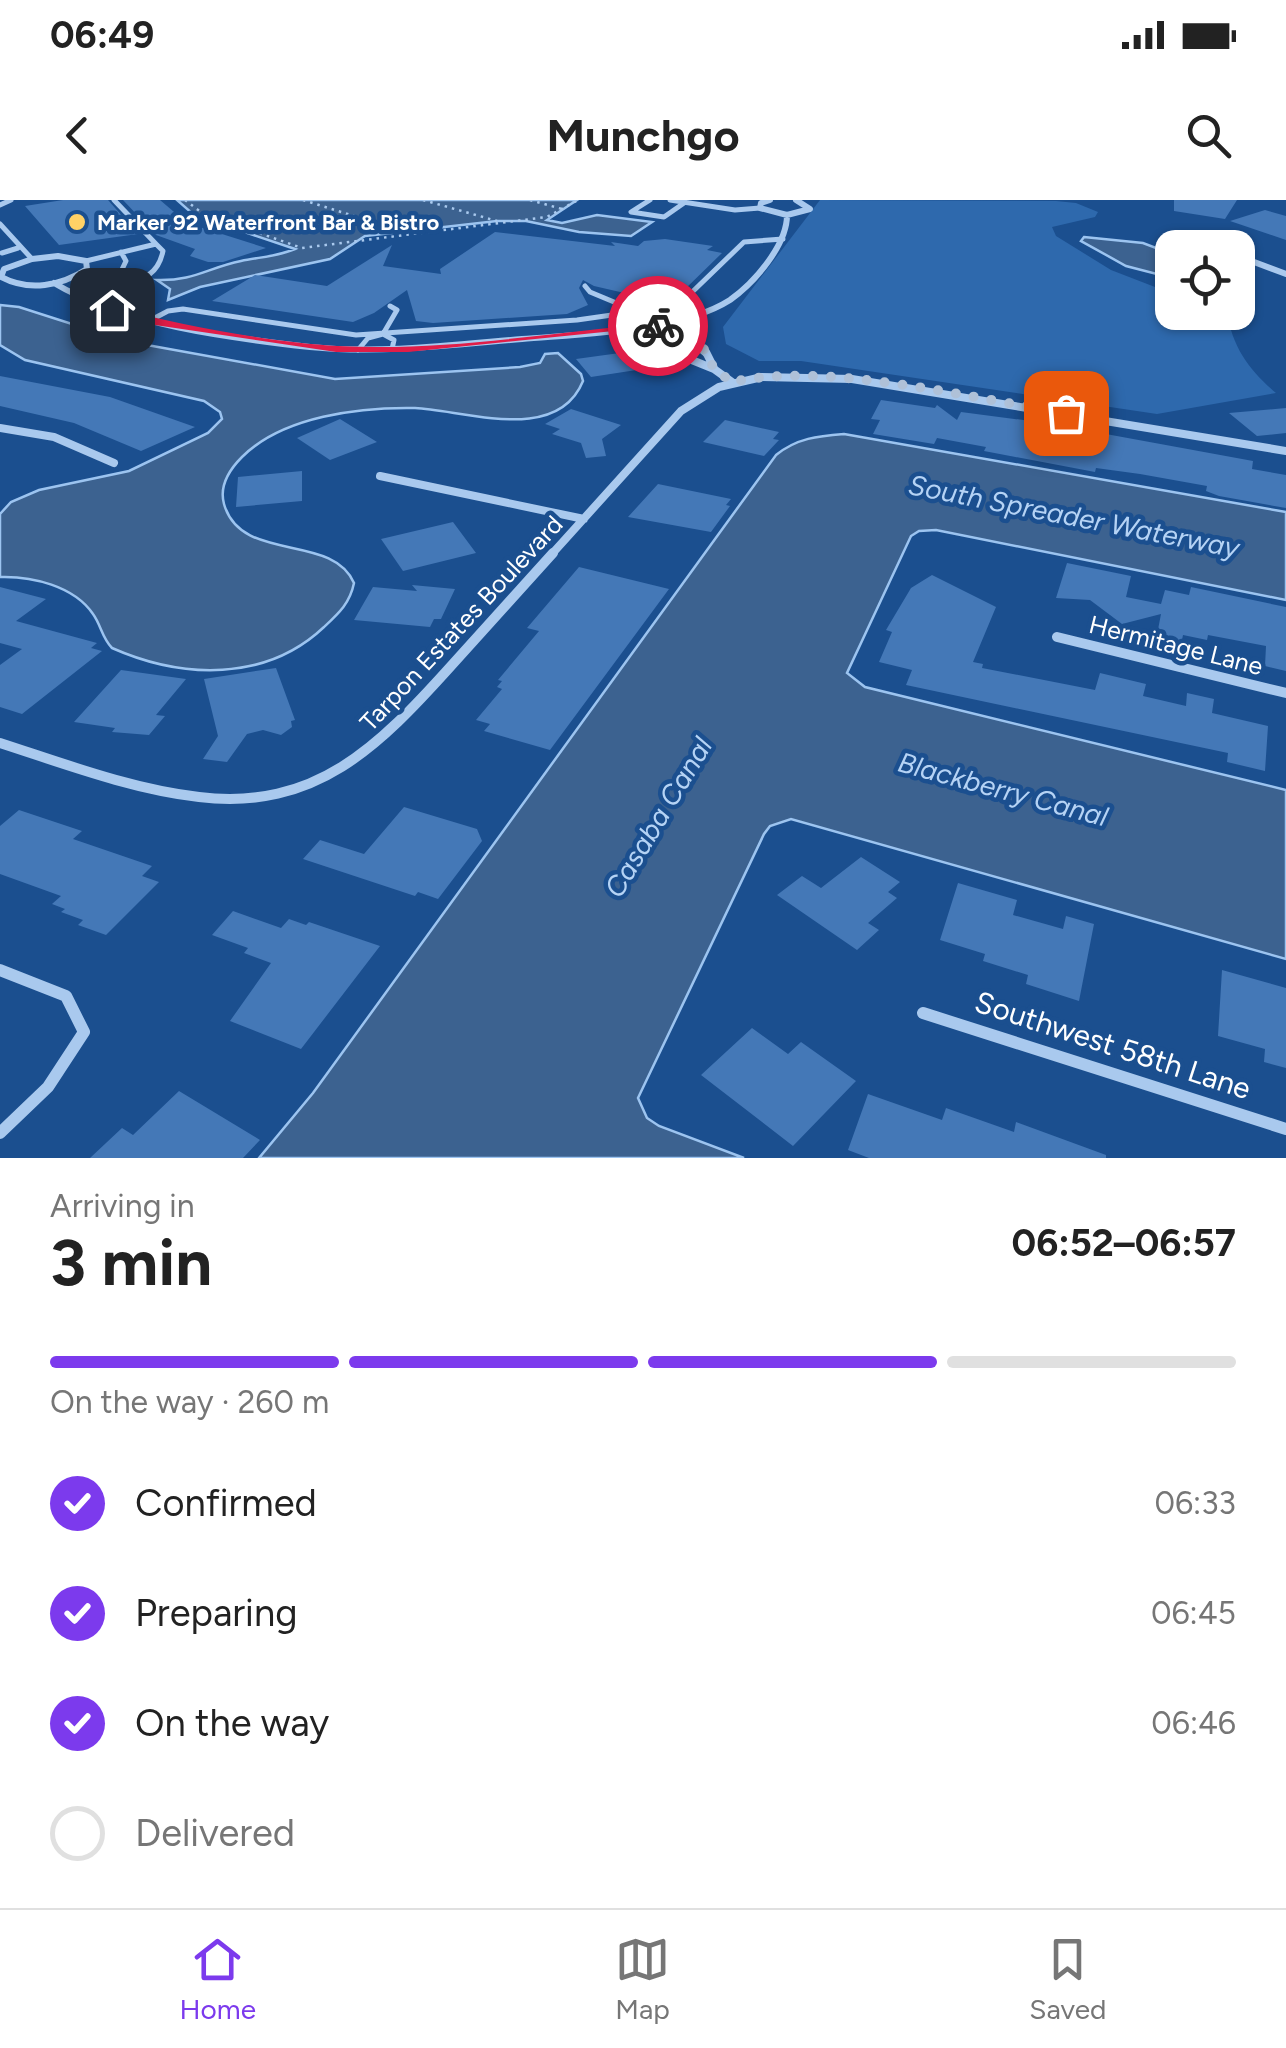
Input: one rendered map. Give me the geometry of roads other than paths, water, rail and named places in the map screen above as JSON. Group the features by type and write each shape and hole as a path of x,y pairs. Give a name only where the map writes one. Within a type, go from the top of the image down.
{"street":[{"path":"759,204 768,200"},
{"path":"759,204 787,215 810,209 796,200"},
{"path":"54,283 88,303 149,321 287,344 358,350 638,329 668,324 728,302 751,281 783,240 790,226 787,215"},
{"path":"58,256 86,261 87,269 74,278 54,283 24,285 2,281 2,269 32,259 58,256"},
{"path":"1255,262 1286,274"},
{"path":"74,278 104,296 112,310"},
{"path":"668,324 705,350 714,369"},
{"path":"638,329 675,354 714,369 732,382"},
{"name":"Tarpon Estates Boulevard","path":"0,743 159,794 188,799 246,798 332,774 366,755 393,730 690,403 732,382 785,375 852,380 1286,451"},
{"path":"0,428 54,437 114,463"},
{"path":"380,476 584,519"},
{"name":"Hermitage Lane","path":"1056,637 1286,693"},
{"path":"0,970 66,996 84,1032 68,1066 39,1099 0,1133"},
{"name":"Southwest 58th Lane","path":"923,1013 1286,1129"}],"lane":[{"path":"0,205 11,200"},
{"path":"114,200 163,251 150,276 132,283 117,280 126,261 121,252"},
{"path":"650,200 631,212 664,217 684,204"},
{"path":"670,200 735,210 759,204"},
{"path":"0,224 32,259"},
{"path":"149,321 168,311 183,310 335,332 382,334 577,320 638,312 686,298 744,242 756,238 783,240"},
{"path":"86,261 156,244"},
{"path":"2,253 18,248"},
{"path":"585,286 668,324"},
{"path":"358,350 368,338 382,334 397,310 390,306"},
{"path":"638,312 630,318 638,329"},
{"path":"382,334 394,340 392,350"}],"water":[{"path":"177,200 577,200 547,220 562,223 597,215 652,222 631,236 579,232 526,221 497,221 365,236 330,259 200,287 168,300 170,289 157,280 191,276 295,249 194,215"},
{"path":"1084,237 1155,248 1155,274 1126,266 1081,241"},
{"path":"0,305 19,307 125,341 335,379 520,367 540,363 545,354 558,353 581,374 583,381 570,401 553,412 531,418 483,417 415,408 371,409 300,423 259,443 237,462 224,485 224,504 234,523 267,542 308,551 343,567 354,583 350,596 324,627 276,658 222,670 166,666 112,648 85,604 64,590 25,578 0,577 0,514 11,502 39,490 129,471 208,433 222,419 220,412 204,401 25,360 0,345"},
{"path":"844,434 1286,512 1286,600 936,530 919,531 911,536 847,673 865,687 1286,790 1286,959 791,819 770,826 764,834 638,1098 647,1118 659,1126 744,1158 259,1158 313,1093 776,455 800,441"}],"place":[{"name":"Marker 92 Waterfront Bar & Bistro","path":"77,222"}],"water label":[{"name":"South Spreader Waterway","path":"1074,516"},
{"name":"Blackberry Canal","path":"1003,789"},
{"name":"Casaba Canal","path":"658,817"}]}
